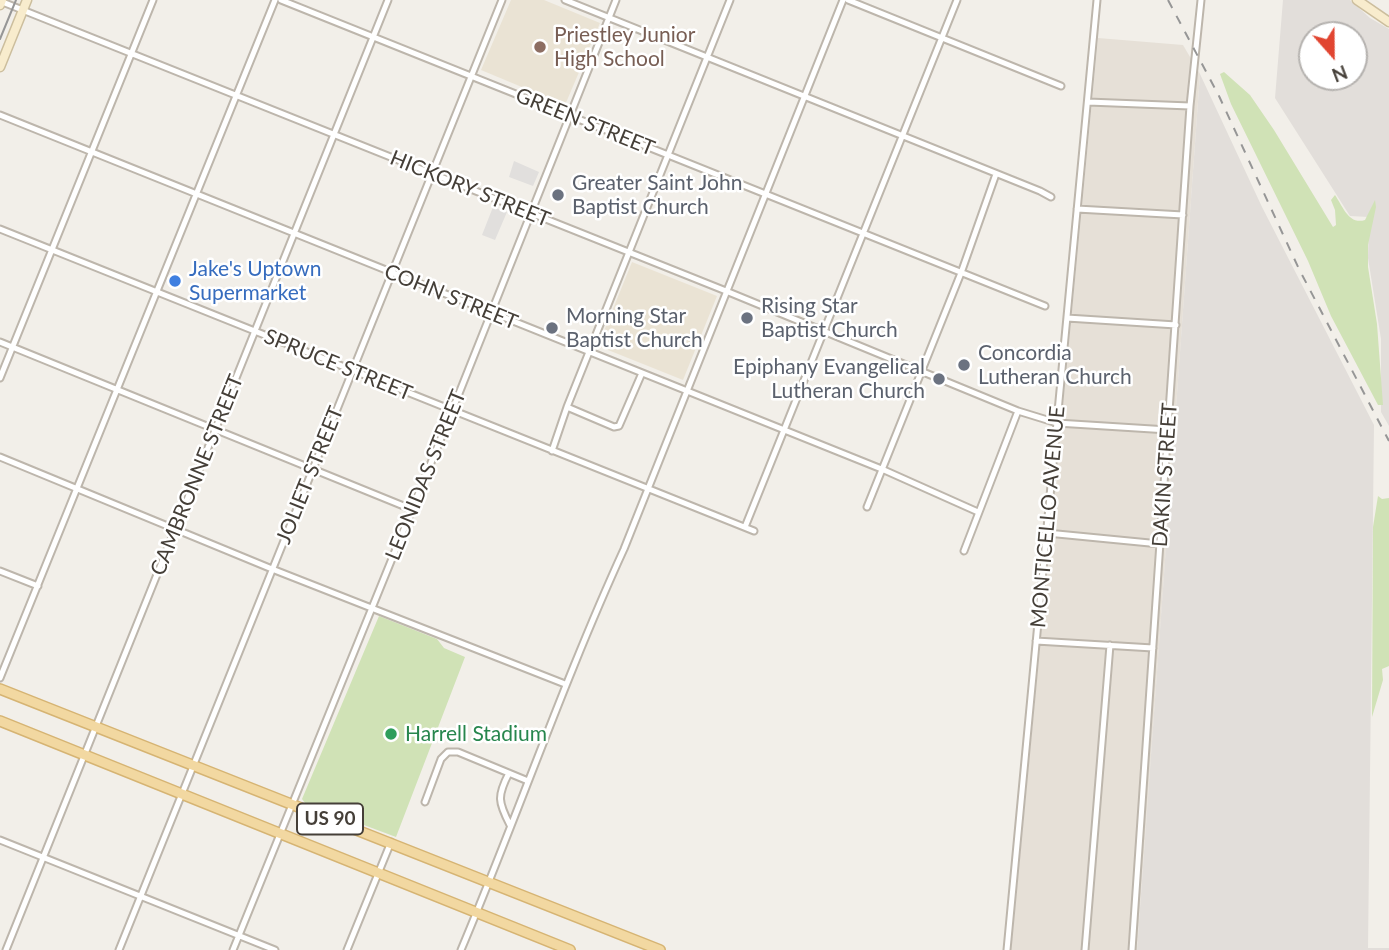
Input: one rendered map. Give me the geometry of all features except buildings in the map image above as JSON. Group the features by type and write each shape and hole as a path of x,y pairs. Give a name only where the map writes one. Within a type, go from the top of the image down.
{"main road":[{"path":"0,68 27,0"},
{"path":"1357,0 1389,22"},
{"name":"US 90","path":"0,689 660,950"},
{"name":"US 90","path":"0,721 570,950"}],"street":[{"path":"0,378 153,0"},
{"path":"0,678 275,0"},
{"name":"GREEN STREET","path":"281,0 1045,306"},
{"name":"CAMBRONNE STREET","path":"6,950 388,0"},
{"name":"JOLIET STREET","path":"119,950 502,0"},
{"path":"565,0 1051,197"},
{"name":"LEONIDAS STREET","path":"233,950 616,0"},
{"path":"552,451 588,353 730,0"},
{"path":"461,950 565,684 648,489 804,96 845,0 1061,86"},
{"path":"745,527 957,0"},
{"name":"MONTICELLO AVENUE","path":"1007,950 1097,0"},
{"name":"DAKIN STREET","path":"1132,950 1190,106 1201,0"},
{"name":"HICKORY STREET","path":"1,2 726,291 1018,411 1057,423 1168,430"},
{"path":"1088,102 1190,106"},
{"name":"COHN STREET","path":"0,116 884,470 978,512"},
{"path":"867,507 961,273 996,174"},
{"path":"1077,209 1183,215"},
{"name":"SPRUCE STREET","path":"0,229 754,531"},
{"path":"1067,318 1177,325"},
{"path":"0,342 411,509"},
{"path":"567,407 617,427 622,423 642,373"},
{"path":"964,551 1018,411"},
{"path":"0,457 272,569 565,684"},
{"path":"1047,533 1160,544"},
{"path":"0,571 38,586"},
{"path":"1036,641 1153,648"},
{"path":"1085,950 1110,645"},
{"path":"425,802 441,759 448,752 454,751 528,781"},
{"path":"509,773 499,797 510,826"},
{"path":"0,840 275,950"},
{"path":"347,950 391,842"}],"shaded area":[{"name":"Priestley Junior High School","path":"511,0 544,0 600,23 565,105 481,70"},
{"path":"1283,0 1350,0 1370,18 1389,29 1389,426 1381,412 1381,339 1368,258 1369,217 1350,216 1275,98"},
{"path":"1098,38 1183,45 1200,74 1137,950 1011,950"},
{"path":"1200,74 1262,207 1374,425 1368,948 1389,950 1137,950"},
{"path":"514,161 539,172 533,186 509,177"},
{"path":"493,207 507,212 495,240 482,235"},
{"path":"632,262 717,296 683,380 598,346"}],"green space":[{"path":"1224,72 1250,95 1333,227 1336,225 1335,210 1331,200 1335,195 1347,214 1359,221 1365,220 1375,200 1368,245 1368,267 1377,324 1383,405 1378,405 1331,316 1308,261 1231,104 1220,74"},
{"path":"1378,496 1382,499 1389,498 1389,666 1382,669 1383,680 1372,717 1373,527"},
{"name":"Harrell Stadium","path":"379,616 437,639 444,648 465,657 396,837 305,803 302,799"}],"tram line":[{"path":"0,39 16,0"}],"railway":[{"path":"1168,0 1219,96 1299,269 1389,441"}],"place":[{"name":"Priestley Junior High School","path":"540,47"},
{"name":"Greater Saint John Baptist Church","path":"558,195"},
{"name":"Jake's Uptown Supermarket","path":"175,281"},
{"name":"Rising Star Baptist Church","path":"747,318"},
{"name":"Morning Star Baptist Church","path":"552,328"},
{"name":"Concordia Lutheran Church","path":"964,365"},
{"name":"Epiphany Evangelical Lutheran Church","path":"939,379"},
{"name":"Harrell Stadium","path":"391,734"}]}
